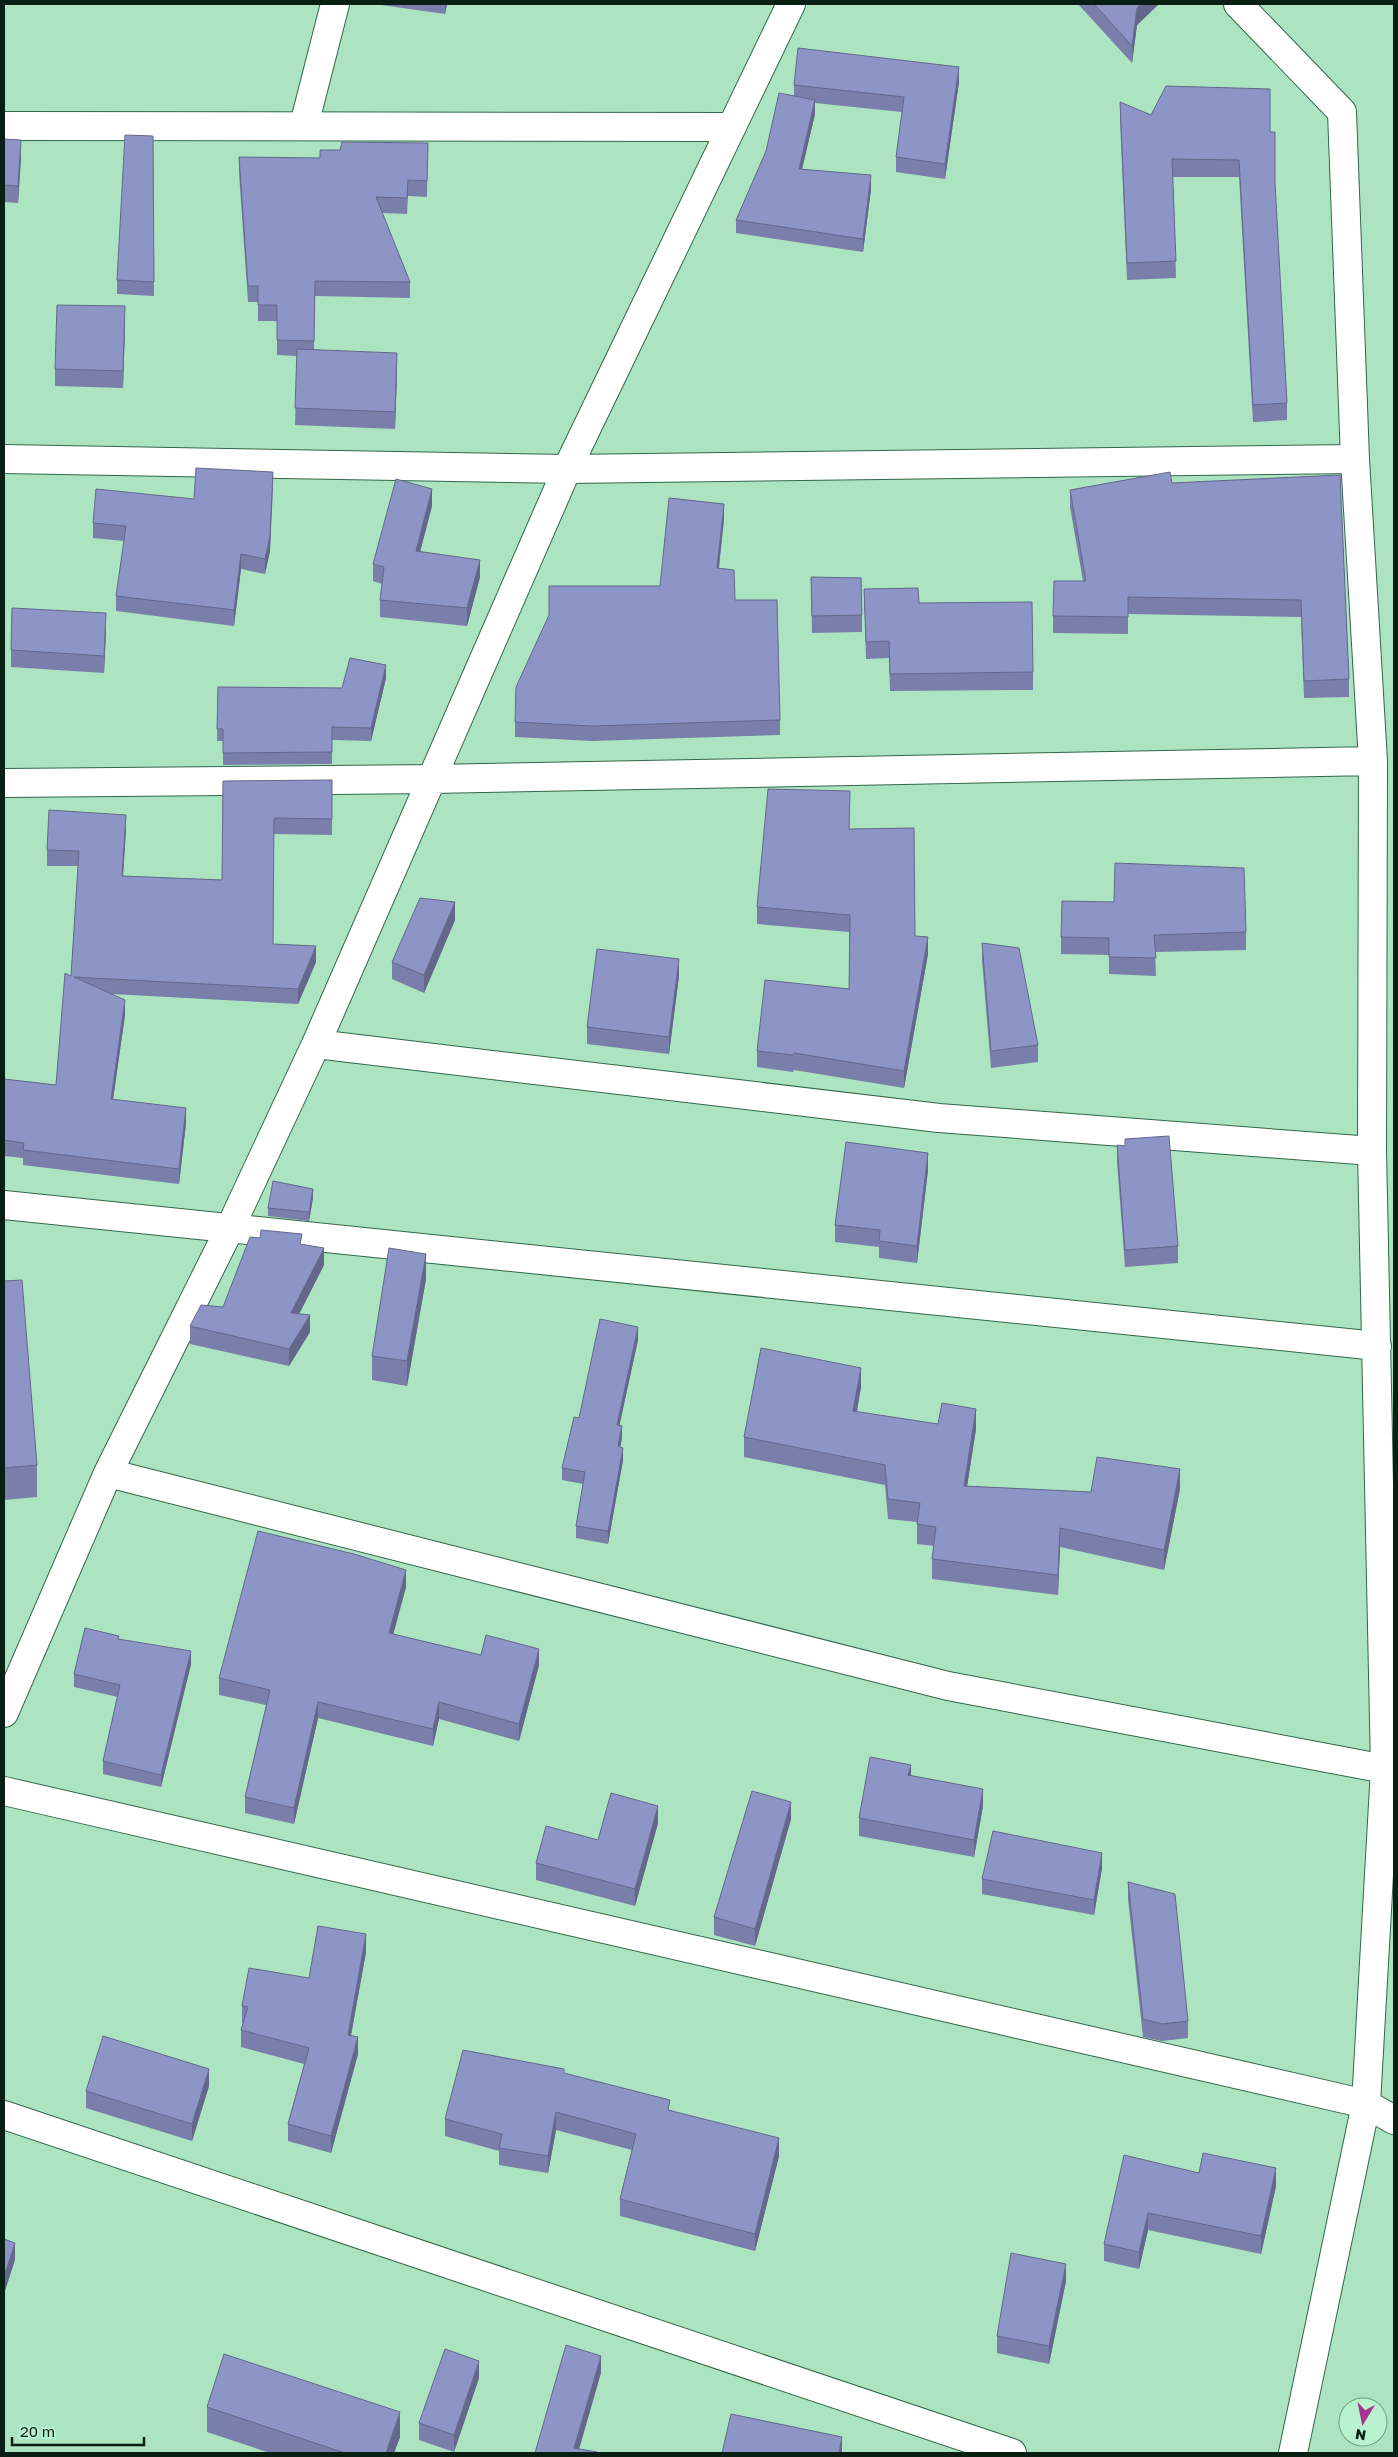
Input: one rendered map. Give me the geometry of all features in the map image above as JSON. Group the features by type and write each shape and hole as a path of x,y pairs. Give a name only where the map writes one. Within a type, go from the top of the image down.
{"street":[{"path":"304,125 335,4"},
{"path":"4,1713 108,1472 230,1228 316,1044 567,469 791,4"},
{"path":"1238,4 1342,112 1354,459 1373,761 1372,1151 1385,1769 1366,2104 1293,2453"},
{"path":"4,126 732,127"},
{"path":"4,459 567,469 1354,459"},
{"path":"4,783 431,779 1373,761"},
{"path":"316,1044 939,1118 1372,1151"},
{"path":"4,1206 1377,1346"},
{"path":"108,1472 948,1686 1385,1769"},
{"path":"4,1791 1366,2104 1394,2120"},
{"path":"4,2115 1012,2453"}],"building":[{"path":"1094,4 1141,4 1137,8 1132,46"},
{"path":"798,48 959,67 945,164 896,157 904,97 794,85"},
{"path":"1166,86 1270,89 1270,132 1275,132 1275,183 1287,403 1253,405 1239,160 1172,159 1176,261 1127,263 1120,102 1151,115"},
{"path":"779,93 815,100 799,169 871,175 863,239 736,220 766,151"},
{"path":"125,135 153,136 154,282 117,280"},
{"path":"4,139 21,140 18,186 4,185"},
{"path":"342,142 428,143 427,181 408,180 407,198 376,197 410,282 315,281 314,341 277,340 277,305 258,305 258,286 248,286 239,157 320,158 320,150 340,150"},
{"path":"57,305 125,306 123,371 55,369"},
{"path":"297,349 397,353 395,412 295,408"},
{"path":"196,468 273,472 270,536 265,559 241,554 234,610 116,596 126,526 93,523 96,489 194,499"},
{"path":"1170,472 1172,483 1340,475 1349,679 1304,681 1301,600 1128,597 1128,617 1053,616 1054,581 1086,581 1070,490"},
{"path":"396,479 432,489 416,551 480,560 467,608 380,600 384,567 373,564"},
{"path":"669,498 724,504 717,568 734,570 735,600 777,600 780,720 592,726 515,722 516,687 549,615 549,586 660,586"},
{"path":"811,577 861,578 862,615 812,616"},
{"path":"918,588 919,603 1032,602 1033,672 890,674 889,641 866,642 864,589"},
{"path":"12,608 106,613 104,656 11,650"},
{"path":"350,658 386,665 371,728 332,727 332,752 223,753 223,729 217,729 218,687 342,688"},
{"path":"332,780 332,819 274,818 273,944 316,946 298,989 74,977 125,1000 111,1099 186,1108 179,1169 23,1150 24,1143 4,1140 4,1079 56,1085 65,973 71,976 79,851 47,850 49,810 126,815 122,876 222,880 223,781"},
{"path":"768,789 850,791 849,829 914,828 915,936 928,937 904,1071 794,1053 793,1055 757,1051 765,980 849,989 850,915 757,907"},
{"path":"1115,863 1244,868 1246,932 1154,935 1156,958 1109,957 1109,938 1061,937 1062,901 1114,902"},
{"path":"420,898 455,902 424,975 392,962"},
{"path":"982,943 1019,948 1038,1045 991,1051"},
{"path":"597,949 679,959 669,1037 587,1027"},
{"path":"1169,1136 1178,1246 1125,1250 1117,1145 1125,1146 1125,1139"},
{"path":"846,1142 928,1153 917,1246 879,1241 880,1230 835,1225"},
{"path":"273,1181 313,1189 309,1212 268,1208"},
{"path":"261,1230 302,1234 300,1244 324,1248 291,1313 310,1315 289,1349 190,1326 201,1305 223,1307 250,1237 260,1238"},
{"path":"389,1248 426,1254 407,1361 372,1356"},
{"path":"22,1280 37,1465 4,1468 4,1281"},
{"path":"600,1319 638,1327 617,1425 622,1426 618,1446 623,1448 608,1531 576,1526 585,1472 562,1468 574,1417 579,1418"},
{"path":"761,1348 861,1368 853,1411 938,1424 942,1403 976,1409 964,1486 1091,1492 1097,1457 1180,1469 1164,1550 1060,1528 1058,1575 932,1559 936,1527 917,1524 920,1503 888,1499 885,1465 744,1437"},
{"path":"258,1531 354,1554 406,1570 389,1633 481,1655 486,1635 539,1649 519,1724 439,1702 433,1729 318,1702 294,1808 245,1797 270,1690 219,1678"},
{"path":"85,1628 119,1636 118,1639 191,1651 161,1775 103,1761 120,1685 74,1674"},
{"path":"870,1757 911,1765 908,1775 983,1789 974,1840 859,1818"},
{"path":"752,1791 791,1802 755,1929 714,1917"},
{"path":"611,1793 658,1806 635,1889 536,1863 546,1826 598,1840"},
{"path":"993,1831 1102,1853 1094,1900 982,1879"},
{"path":"1128,1882 1175,1894 1188,2021 1162,2024 1143,2019"},
{"path":"318,1926 366,1934 348,2035 358,2037 331,2136 288,2124 309,2048 241,2030 248,2007 242,2006 249,1968 309,1978"},
{"path":"103,2036 209,2069 192,2124 86,2091"},
{"path":"463,2050 564,2069 564,2073 670,2100 668,2110 779,2138 755,2234 620,2199 636,2134 556,2112 548,2156 499,2148 502,2134 445,2119"},
{"path":"1203,2153 1276,2168 1261,2236 1148,2213 1139,2252 1104,2244 1124,2155 1199,2173"},
{"path":"4,2239 15,2243 4,2277"},
{"path":"1011,2253 1066,2264 1049,2346 997,2336"},
{"path":"566,2345 601,2356 574,2448 597,2453 535,2453"},
{"path":"445,2349 479,2361 454,2435 419,2423"},
{"path":"224,2354 400,2412 386,2453 345,2453 207,2407"},
{"path":"731,2414 842,2437 839,2453 722,2453"}]}
